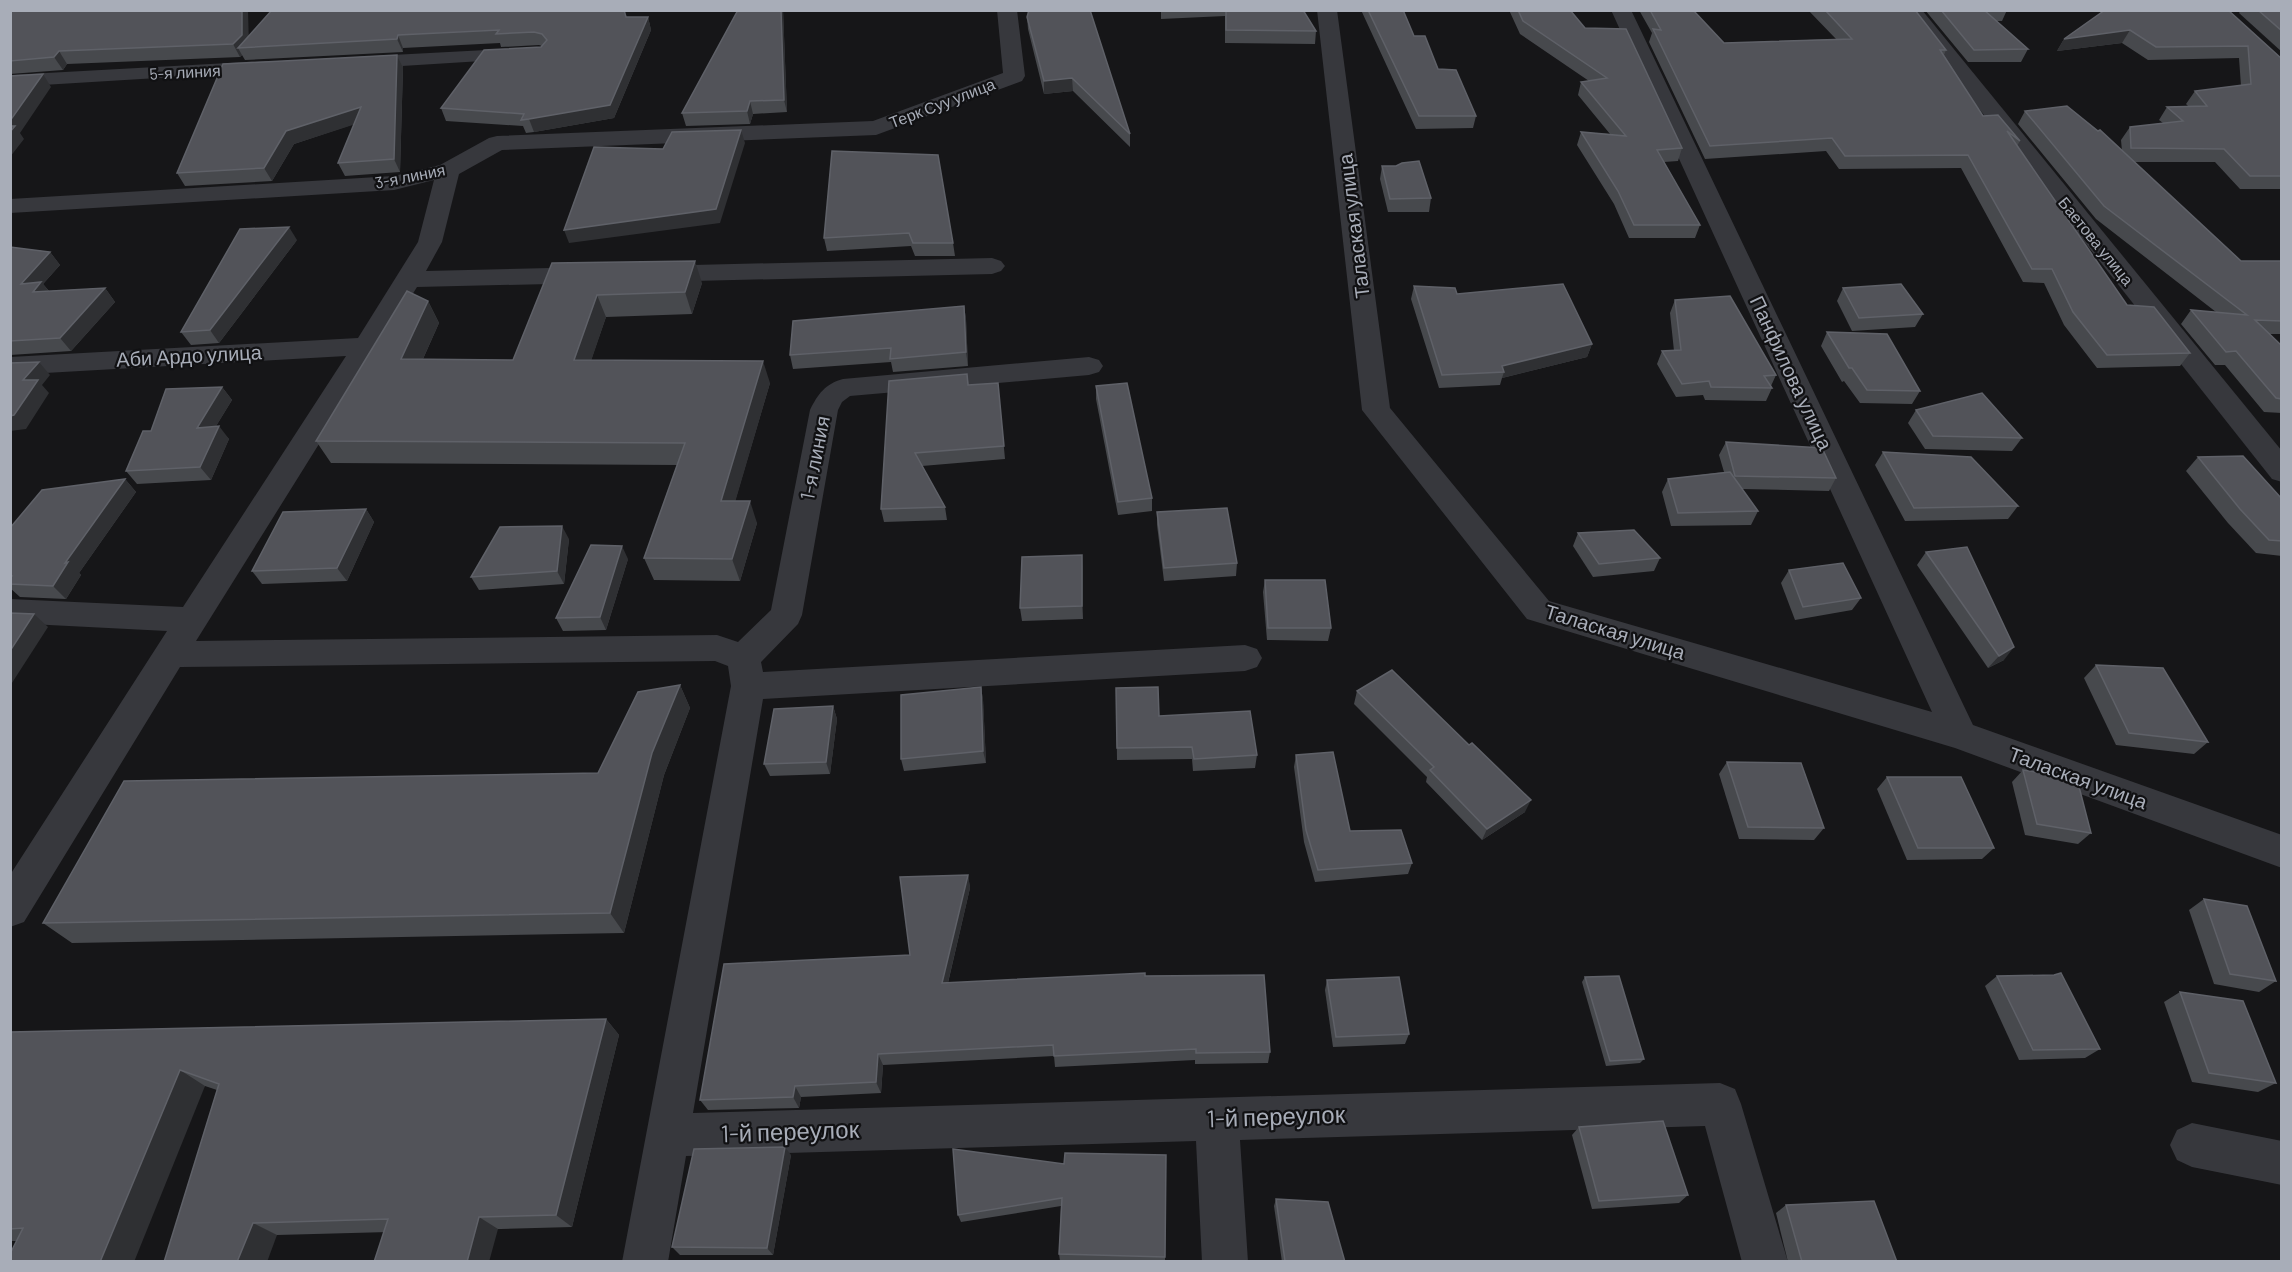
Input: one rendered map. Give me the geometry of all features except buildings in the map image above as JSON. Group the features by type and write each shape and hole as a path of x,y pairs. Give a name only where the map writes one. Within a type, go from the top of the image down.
{"street":[{"name":"Терк Суу улица","path":"876,128 1014,76 1007,10"},
{"name":"Талаская улица","path":"1327,10 1376,410 1538,610 1960,735 2282,852"},
{"name":"Панфилова улица","path":"1621,10 1960,735"},
{"name":"Баетова улица","path":"1911,10 2282,472"},
{"path":"339,63 539,53"},
{"name":"5-я линия","path":"10,81 280,67"},
{"name":"3-я линия","path":"10,206 394,183 448,170 497,143 876,128"},
{"path":"10,910 170,654 369,346 409,279 430,242 448,170"},
{"path":"409,279 992,266"},
{"name":"Аби Ардо улица","path":"10,366 369,346"},
{"name":"1-я линия","path":"746,672 786,615 824,410 831,396 843,388 1089,366"},
{"path":"10,611 192,620"},
{"path":"170,654 717,648 746,672 1245,658"},
{"path":"645,1262 746,672"},
{"name":"1-й переулок","path":"668,1136 1720,1104 1765,1262"},
{"path":"1217,1119 1225,1262"},
{"path":"2192,1145 2282,1162"}]}
